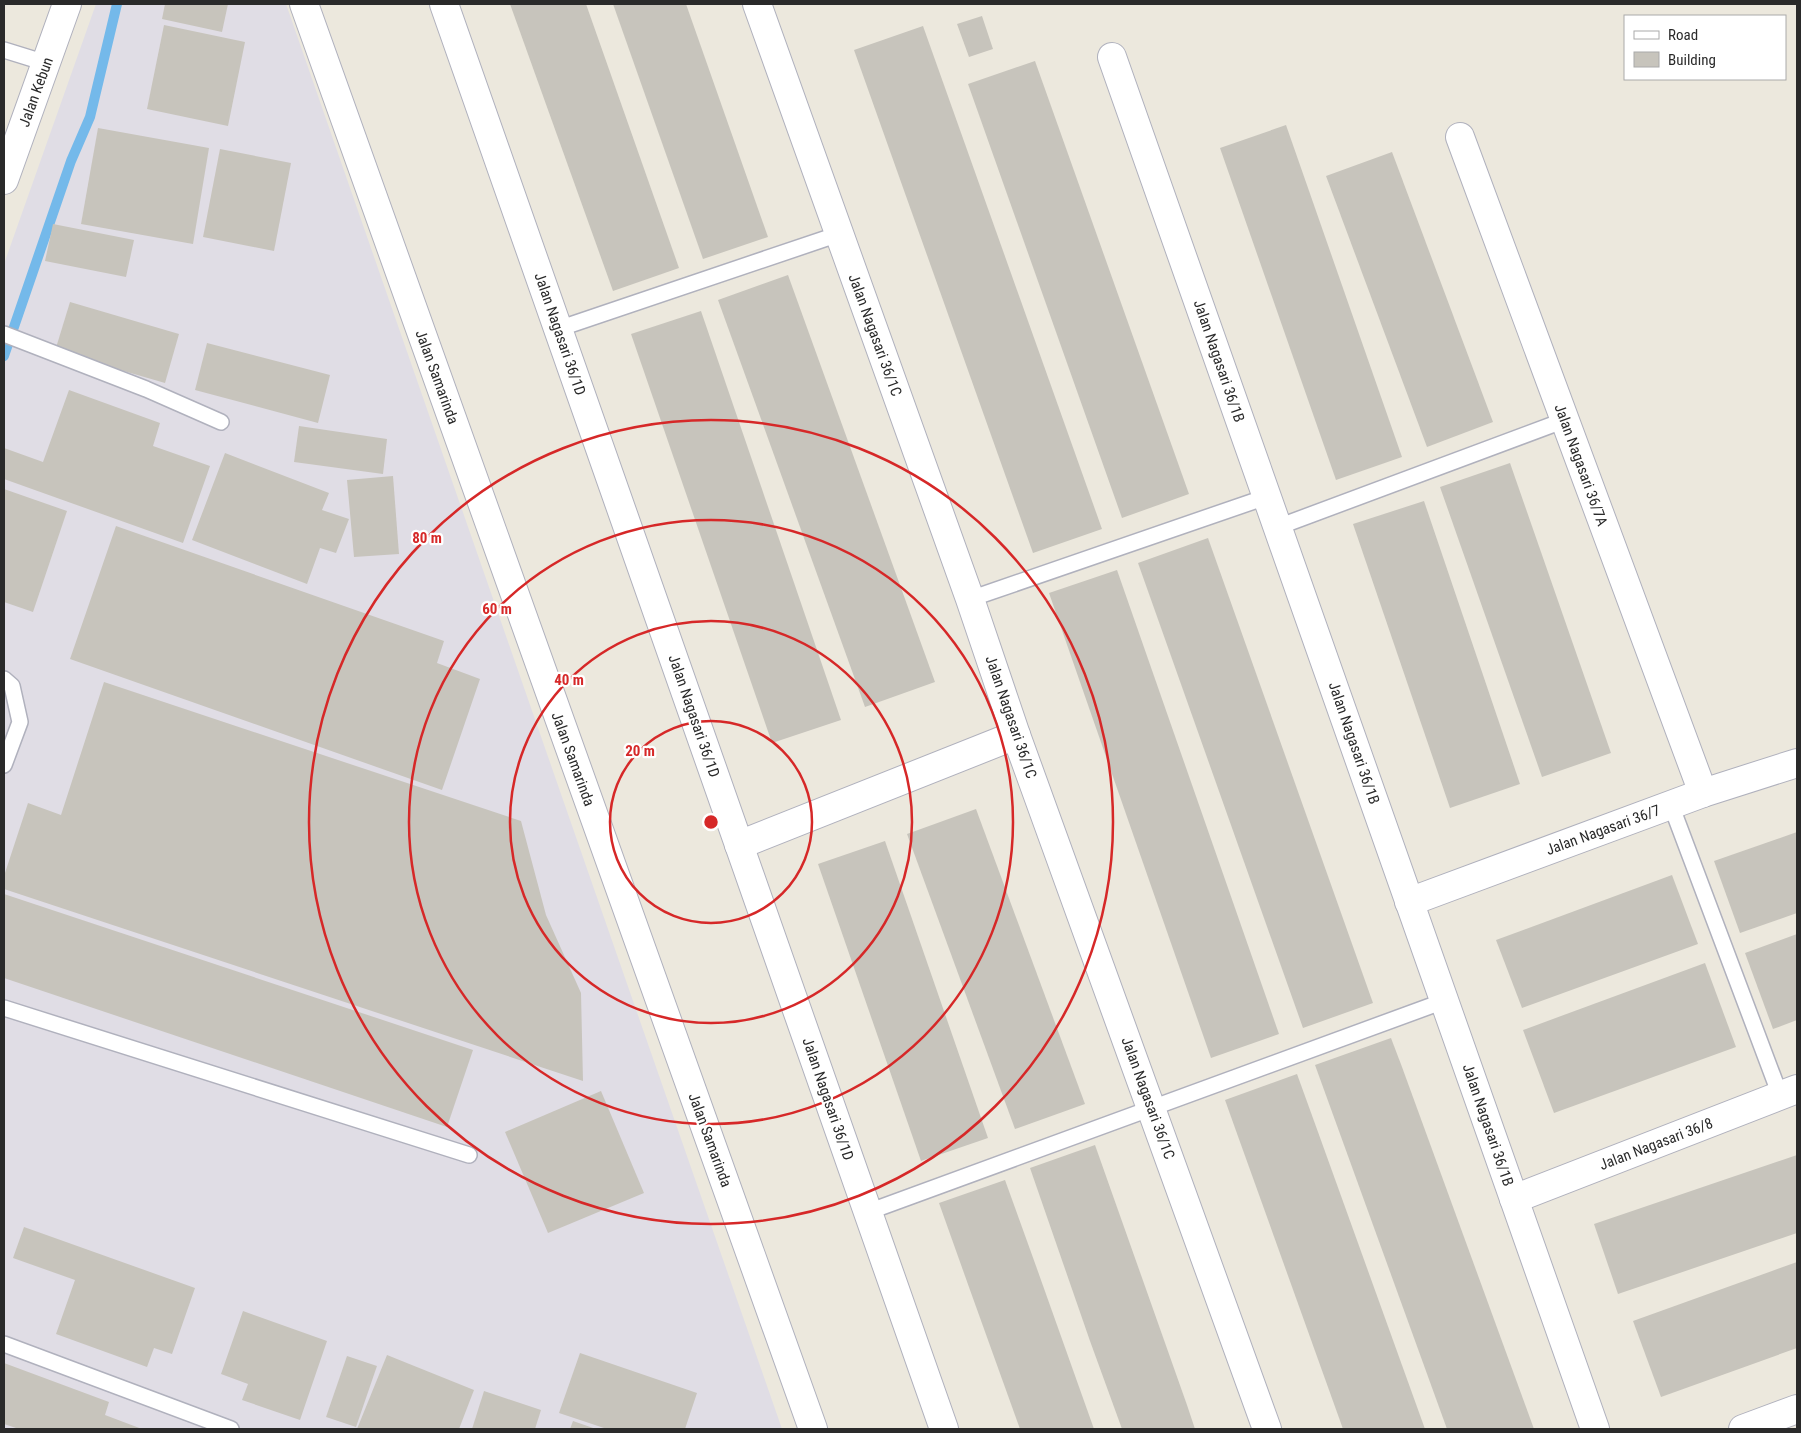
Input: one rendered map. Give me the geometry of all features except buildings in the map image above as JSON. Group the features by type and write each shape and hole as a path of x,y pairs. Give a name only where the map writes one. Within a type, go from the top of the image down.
{"street":[{"name":"Jalan Kebun","path":"4,180 67,4"},
{"name":"Jalan Samarinda","path":"304,4 813,1429"},
{"name":"Jalan Nagasari 36/1D","path":"444,4 944,1429"},
{"name":"Jalan Nagasari 36/1C","path":"757,4 970,599 1016,735 1267,1429"},
{"name":"Jalan Nagasari 36/1B","path":"1112,57 1595,1429"},
{"name":"Jalan Nagasari 36/7A","path":"1460,138 1703,793"},
{"path":"739,845 1016,735"},
{"name":"Jalan Nagasari 36/7","path":"1410,902 1703,793 1797,763"},
{"name":"Jalan Nagasari 36/8","path":"1514,1199 1788,1092"},
{"path":"1743,1429 1797,1409"}],"lane":[{"path":"4,50 46,64"},
{"path":"558,329 839,234"},
{"path":"5,334 146,389 221,422"},
{"path":"1278,527 1565,420"},
{"path":"970,599 1266,497"},
{"path":"4,679 12,686 20,722 4,766"},
{"path":"1670,805 1788,1092"},
{"path":"868,1212 1444,1001"},
{"path":"4,1008 469,1155"},
{"path":"4,1344 231,1429"}],"shaded area":[{"path":"96,4 286,4 782,1429 4,1429 4,264"}],"waterway":[{"path":"4,356 71,161 90,117 117,4"}]}
